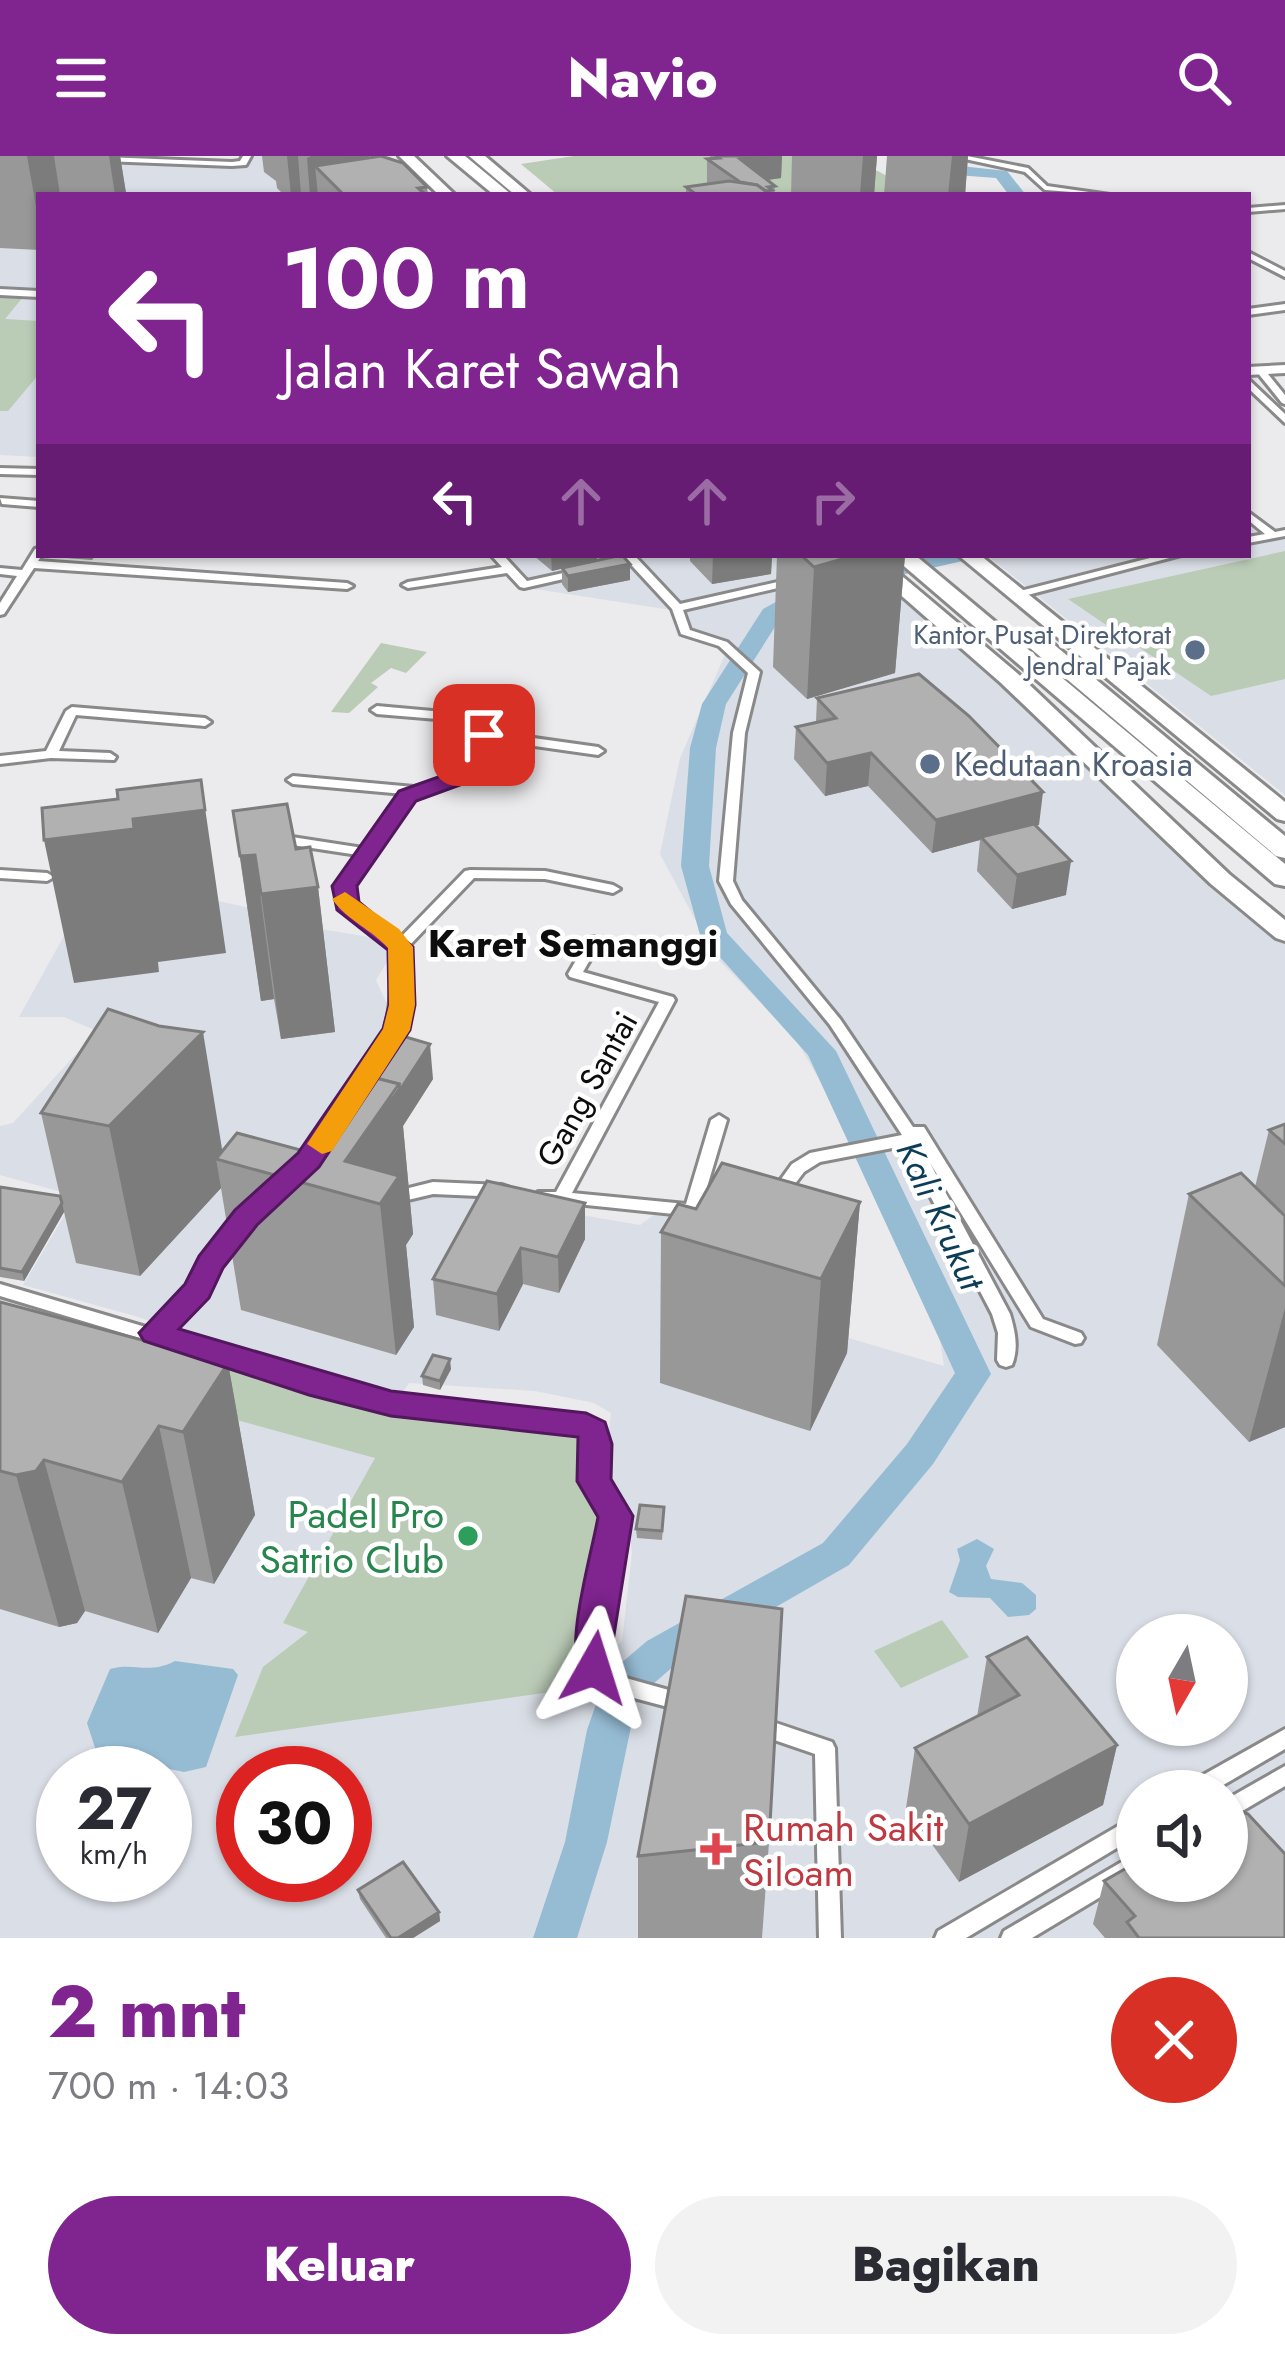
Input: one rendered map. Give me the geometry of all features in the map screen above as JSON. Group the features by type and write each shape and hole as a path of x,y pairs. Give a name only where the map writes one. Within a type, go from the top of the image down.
{"highway":[{"path":"406,156 439,192"},
{"path":"429,156 472,192"},
{"path":"455,156 500,192"},
{"path":"476,156 520,192"},
{"path":"916,558 954,566 1016,595 1285,814"},
{"path":"954,566 1105,728 1238,862 1285,902"},
{"path":"954,566 1285,847"},
{"path":"873,567 1073,735 1220,879 1285,933"},
{"path":"1105,728 1285,878"}],"street":[{"path":"955,156 1028,170 1043,191"},
{"path":"88,159 245,159"},
{"path":"1251,210 1285,206"},
{"path":"1251,247 1285,264"},
{"path":"1251,257 1285,274"},
{"path":"0,292 36,294"},
{"path":"1251,310 1285,305"},
{"path":"1254,376 1285,369"},
{"path":"1254,376 1285,378"},
{"path":"1254,376 1285,401"},
{"path":"1254,376 1285,420"},
{"path":"0,471 36,472"},
{"path":"2,501 36,504"},
{"path":"1251,516 1279,534"},
{"path":"0,612 36,555"},
{"path":"122,569 130,558"},
{"path":"499,558 524,584 594,569"},
{"path":"614,564 630,558 677,608 685,632 723,644 754,672 739,733 726,881 736,902 835,1022 1037,1323 1076,1338"},
{"path":"1016,595 1163,558"},
{"path":"407,585 509,568"},
{"path":"0,571 122,569 346,586"},
{"path":"677,608 814,577"},
{"path":"293,780 414,790 452,780 493,720 498,692"},
{"path":"377,710 493,720"},
{"path":"51,754 72,711 205,722"},
{"path":"484,735 598,751"},
{"path":"0,760 51,754 110,757"},
{"path":"400,947 346,905 345,886 365,852 414,790"},
{"path":"272,838 365,852"},
{"path":"0,874 47,877"},
{"path":"374,1067 396,1030 402,1005 400,947 470,874 545,875 613,889"},
{"name":"Gang Santai","path":"561,1198 668,1000 574,974 594,941"},
{"path":"820,987 912,1139 1001,1314 1007,1333 1006,1360"},
{"path":"379,1203 433,1188 561,1198 671,1217 702,1210 719,1120"},
{"path":"769,1199 785,1190 798,1168 828,1156 912,1139"},
{"path":"155,1333 198,1290 210,1263 256,1214"},
{"path":"0,1290 322,1387 391,1403 586,1425 596,1444 594,1481 616,1516 592,1657 600,1680 711,1711"},
{"path":"734,1718 825,1748 830,1938"},
{"path":"1230,1770 1285,1738"},
{"path":"1248,1797 1285,1775"},
{"path":"946,1938 1116,1837"},
{"path":"1062,1869 1082,1895"},
{"path":"996,1908 1014,1937 1116,1875"}],"shaded area":[{"path":"0,156 248,164 240,156 390,156 430,192 36,192 36,457 0,455"},
{"name":"Kantor Pusat Direktorat Jendral Pajak","path":"1251,515 1274,533 1285,531 1285,795 991,558 1251,558"},
{"path":"510,558 868,558 1285,933 1285,1938 0,1938 0,1295 324,1395 587,1437 587,1482 594,1506 606,1513 573,1687 622,1641 632,1553 627,1509 604,1469 611,1413 594,1403 535,1391 409,1383 395,1404 135,1316 23,1285 76,1196 0,1175 0,1126 13,1123 97,1031 64,1017 19,1017 65,934 190,895 301,919 309,927 375,938 387,948 387,962 376,980 390,1011 383,1055 318,1170 640,1225 670,1203 804,1325 944,1366 929,1268 795,1038 714,955 660,854 680,758 727,650 680,632 671,610 535,589"}],"green space":[{"path":"574,156 819,156 878,171 914,192 554,192 521,164"},
{"path":"0,296 23,297 5,319 36,321 36,378 8,411 0,411"},
{"name":"Kantor Pusat Direktorat Jendral Pajak","path":"1285,551 1285,679 1211,696 1068,599"},
{"path":"381,643 427,652 406,673 391,668 371,683 378,687 349,713 331,712"},
{"name":"Padel Pro Satrio Club","path":"102,1322 324,1395 393,1410 583,1428 587,1482 594,1506 606,1513 602,1558 572,1689 235,1737 263,1667 308,1632 283,1623 375,1458 66,1373"},
{"path":"942,1620 969,1657 901,1688 874,1651"}],"water":[{"path":"977,1539 994,1549 986,1566 991,1579 1022,1583 1036,1595 1036,1609 1029,1615 1008,1617 990,1598 958,1597 949,1592 960,1560 957,1549"},
{"path":"175,1661 233,1669 238,1675 206,1767 192,1770 192,1746 94,1746 87,1723 110,1669 157,1667"}],"building":[{"path":"381,156 403,163 427,187 418,188 423,192 341,192 315,166"},
{"path":"716,156 762,156 740,159 775,186 766,191 740,182 707,159 719,158"},
{"path":"729,181 757,185 767,192 693,192 686,187"},
{"path":"608,558 625,558 630,564 568,576 562,568"},
{"path":"804,558 846,558 814,567"},
{"path":"919,674 969,716 1043,792 936,820 871,753 827,763 796,727 836,718 817,698"},
{"path":"201,780 205,810 133,819 134,829 44,840 42,808 118,799 117,790"},
{"path":"287,804 296,849 310,847 318,887 261,894 255,855 240,856 233,811"},
{"path":"1034,824 1071,861 1017,875 981,837"},
{"path":"108,1009 159,1026 203,1032 109,1126 41,1113"},
{"path":"382,1030 430,1044 400,1090 399,1084 360,1074 317,1128"},
{"path":"360,1074 399,1084 345,1161 399,1176 380,1204 216,1159 237,1133 304,1151"},
{"path":"1285,1124 1285,1144 1269,1130"},
{"path":"722,1163 860,1202 821,1279 661,1232 678,1204 696,1209"},
{"path":"1241,1173 1285,1216 1285,1286 1189,1194"},
{"path":"487,1181 585,1203 558,1257 521,1248 497,1294 433,1279"},
{"path":"0,1187 60,1196 62,1203 22,1272 0,1268"},
{"path":"0,1302 228,1363 183,1432 159,1426 122,1482 44,1460 36,1471 16,1475 0,1471"},
{"path":"433,1355 450,1359 440,1381 422,1376"},
{"path":"640,1505 664,1507 662,1531 636,1529"},
{"path":"686,1596 782,1609 769,1842 638,1856"},
{"path":"1027,1637 1116,1746 969,1824 915,1748 1019,1695 987,1657"},
{"path":"1248,1814 1285,1854 1285,1938 1139,1938 1127,1922 1135,1916 1123,1902 1248,1902"},
{"path":"403,1862 439,1912 391,1938 366,1902 372,1902 372,1881"},
{"path":"1116,1874 1116,1895 1104,1881"}],"waterway":[{"name":"Kali Krukut","path":"926,156 919,163 929,168 1001,174 1016,192"},
{"name":"Kali Krukut","path":"888,571 946,558"},
{"name":"Kali Krukut","path":"555,1938 586,1842 607,1730 620,1688 661,1653 836,1554 920,1454 973,1374 821,1051 714,935 695,866 703,748 714,704 771,614 807,592"}],"slow traffic":[{"path":"322,1144 396,1030 402,1005 400,947 390,935 360,918 345,899"}],"place":[{"name":"Kantor Pusat Direktorat Jendral Pajak","path":"1195,650"},
{"name":"Kedutaan Kroasia","path":"930,764"},
{"name":"Padel Pro Satrio Club","path":"468,1536"},
{"name":"Rumah Sakit Siloam","path":"716,1849"}],"district":[{"name":"Karet Semanggi","path":"573,943"}],"route":[{"path":"484,735 452,780 408,796 379,831 343,892 346,905 400,947 402,1005 396,1030 309,1160 246,1218 210,1263 198,1290 155,1333 309,1383 391,1403 586,1425 596,1444 594,1481 616,1516 594,1642 594,1668"}]}
